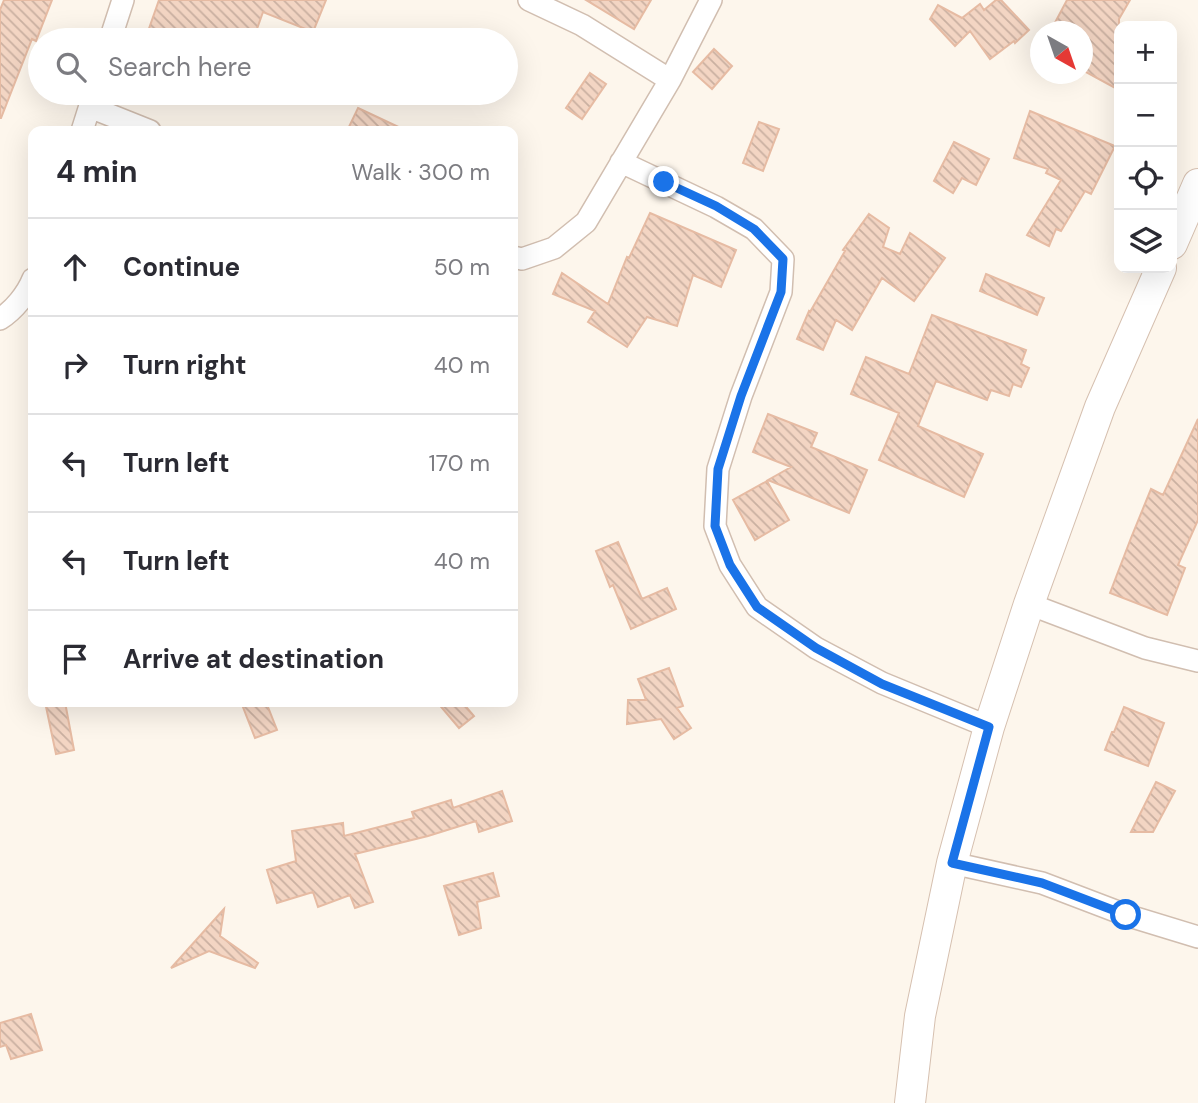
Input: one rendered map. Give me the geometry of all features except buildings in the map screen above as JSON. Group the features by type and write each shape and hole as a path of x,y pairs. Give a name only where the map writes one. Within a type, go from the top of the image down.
{"main road":[{"path":"1177,232 1198,184"},
{"path":"910,1103 920,1016 952,863 989,727 1029,604 1100,407 1159,273"}],"street":[{"path":"114,28 123,0"},
{"path":"529,0 582,25 670,80"},
{"path":"518,258 554,248 586,222 670,80 710,0"},
{"path":"84,126 90,105"},
{"path":"101,105 141,126"},
{"path":"621,162 716,206 754,229 783,259 781,292 741,396 718,469 715,526 730,565 757,607 816,648 882,684 989,727"},
{"path":"0,319 9,313 28,289"},
{"path":"1029,604 1146,648 1198,661"},
{"path":"952,863 1042,883 1126,915 1198,937"}],"route":[{"path":"664,182 716,206 754,229 783,259 781,292 741,396 718,469 715,526 730,565 757,607 816,648 882,684 989,727 952,863 1042,883 1126,915"}]}
